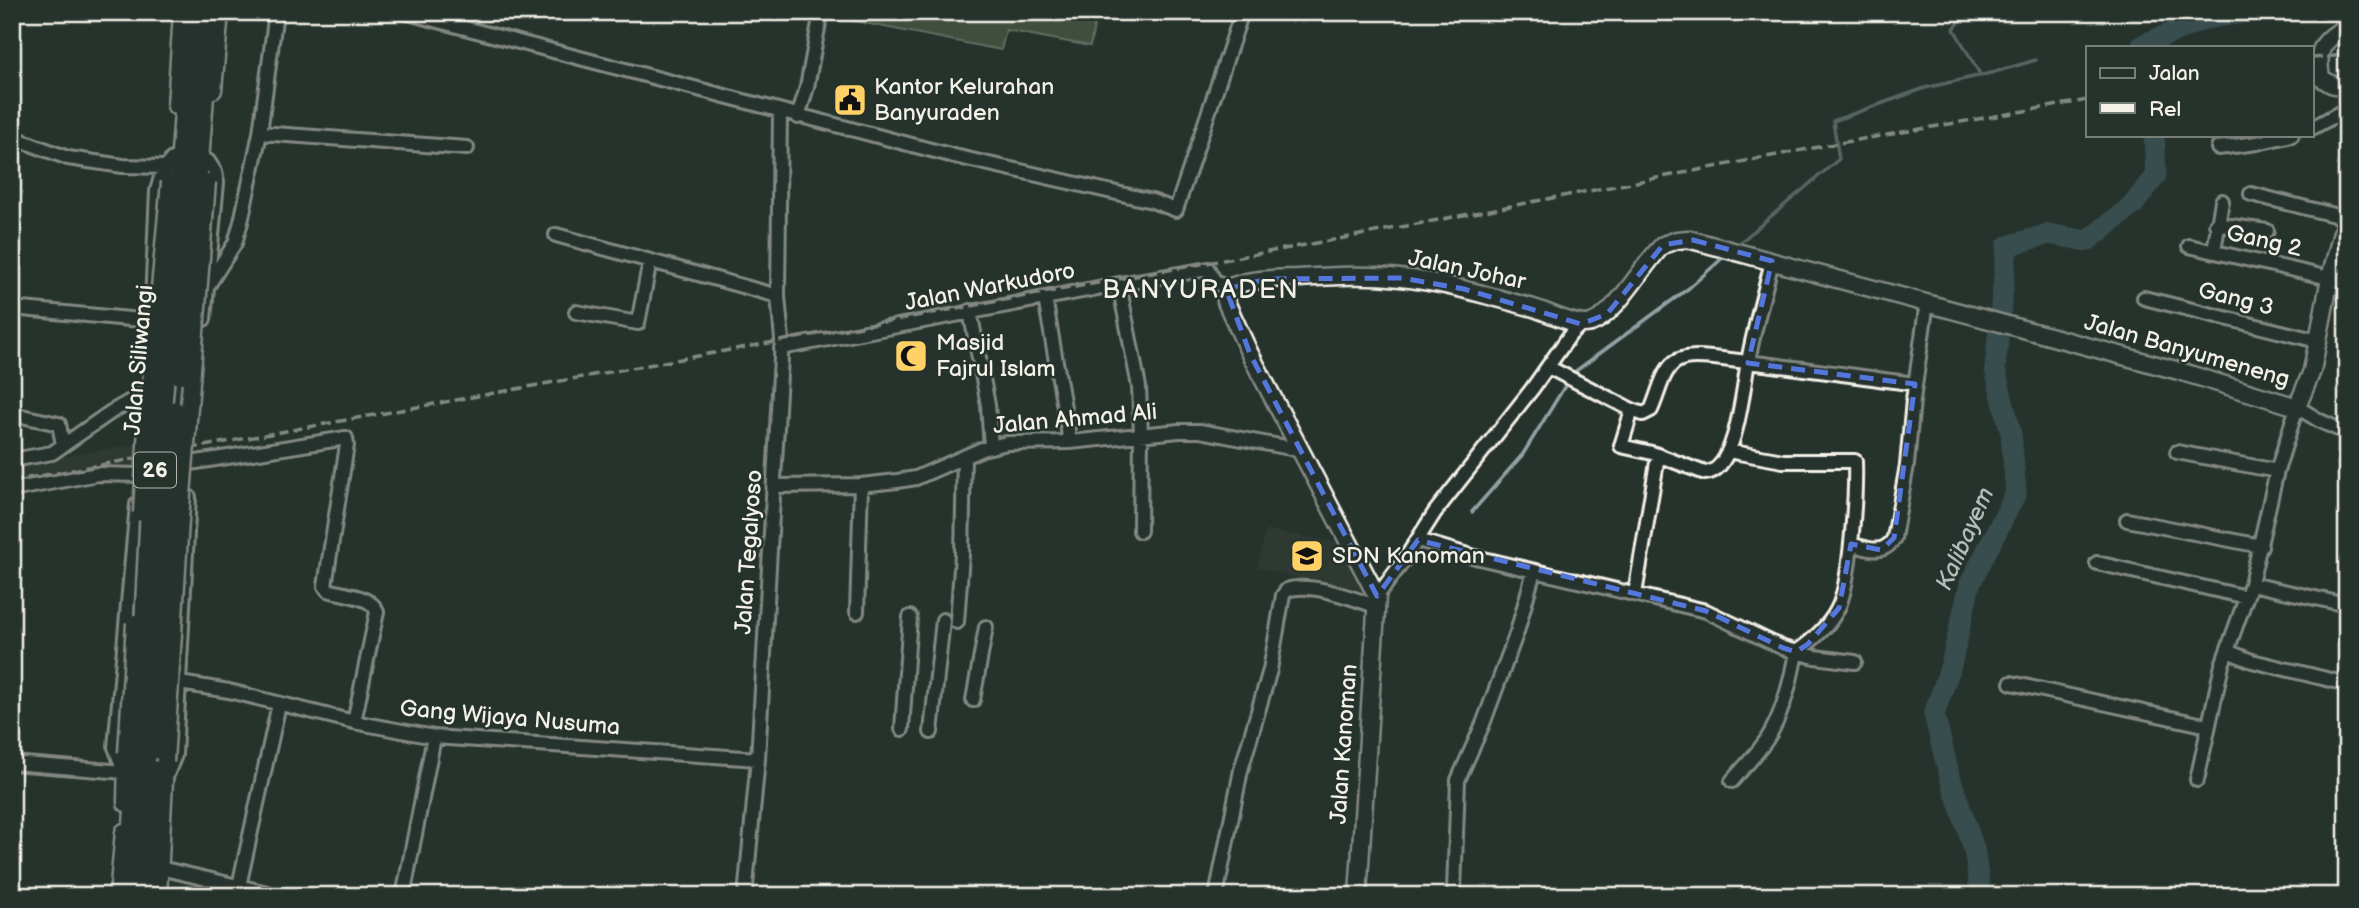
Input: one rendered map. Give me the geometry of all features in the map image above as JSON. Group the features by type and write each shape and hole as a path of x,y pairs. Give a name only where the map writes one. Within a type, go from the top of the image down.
{"highway":[{"name":"Jalan Siliwangi","path":"144,767 151,518 182,176 193,12"},
{"name":"Jalan Siliwangi","path":"182,176 209,12"},
{"name":"26","path":"130,896 144,767"},
{"name":"26","path":"144,767 145,896"}],"street":[{"path":"118,896 144,767 180,520 182,12"},
{"path":"208,161 157,191 146,392 153,402 171,408 187,404 195,396 217,183 215,172 208,161 220,12"},
{"path":"207,287 235,243 260,133 276,12"},
{"path":"404,12 972,162 1152,201 1176,210 1242,12"},
{"path":"798,117 807,87 821,12"},
{"path":"2347,27 2325,41 2318,57 2321,78 2347,88"},
{"path":"2314,127 2347,108"},
{"name":"Jalan Tegalyoso","path":"745,896 758,759 775,486 781,348 778,296 780,112"},
{"path":"260,133 467,148"},
{"path":"2218,148 2288,136"},
{"path":"12,137 68,158 182,176"},
{"path":"2250,194 2346,216"},
{"path":"2214,251 2216,224 2222,201"},
{"name":"Jalan Banyumeneng","path":"1927,302 2025,331 2179,370 2297,407 2308,382 2346,216"},
{"path":"2216,224 2267,231"},
{"path":"556,235 778,296"},
{"path":"1376,601 1436,512 1570,335 1581,324 1593,323 1607,314 1656,252 1667,243 1682,239 1927,302 1907,465 1894,538 1889,547 1881,550 1851,544"},
{"name":"Gang 2","path":"2189,247 2347,282"},
{"path":"576,312 638,323 650,261"},
{"path":"1632,410 1621,446 1658,456 1693,470 1708,473 1718,468 1728,451 1743,400 1748,362 1772,261"},
{"name":"Jalan Warkudoro","path":"781,348 970,311 1208,270 1214,280 1226,289"},
{"name":"Jalan Johar","path":"1226,289 1268,279 1361,275 1402,278 1464,289 1543,310 1581,324"},
{"path":"1119,284 1134,354 1141,435 1140,531"},
{"path":"1226,289 1226,302 1376,601"},
{"path":"1045,298 1070,442"},
{"name":"Gang 3","path":"2144,298 2318,341"},
{"path":"12,308 150,321"},
{"path":"970,311 988,405 991,447"},
{"path":"1548,367 1643,414 1651,410 1667,372 1678,360 1694,357 1915,384"},
{"path":"12,460 52,453 111,412 146,392"},
{"path":"2197,780 2227,651 2261,546 2277,471 2297,407 2347,433"},
{"path":"12,414 59,424 63,445"},
{"name":"Jalan Ahmad Ali","path":"775,486 861,485 916,478 964,457 1007,443 1070,442 1179,430 1200,431 1301,450"},
{"path":"12,490 97,474 140,475 190,461 346,438 326,586 328,590 369,602 376,606 377,612 354,722"},
{"path":"1728,451 1783,461 1856,461 1851,544 1839,608 1808,644 1796,652 1782,707 1767,739 1732,781"},
{"path":"2177,452 2277,471"},
{"path":"1635,594 1658,456"},
{"path":"957,622 962,555 964,457"},
{"path":"12,763 170,770 175,755 180,683 190,461"},
{"path":"140,475 130,607 115,747 144,767 160,868 158,896"},
{"path":"857,612 861,485"},
{"path":"2127,520 2261,546"},
{"path":"1418,540 1534,571 1706,611 1783,648 1815,657 1855,662"},
{"path":"2097,563 2246,597"},
{"path":"1454,890 1458,780 1483,724 1517,632 1534,571"},
{"path":"2250,584 2347,605"},
{"path":"1216,896 1241,770 1270,670 1283,595 1287,590 1301,588 1376,601"},
{"name":"Jalan Kanoman","path":"1359,896 1376,601"},
{"path":"902,729 910,617"},
{"path":"931,732 943,620"},
{"path":"973,700 986,627"},
{"path":"2227,651 2271,666 2347,684"},
{"name":"Gang Wijaya Nusuma","path":"180,683 229,691 354,722 434,737 758,759"},
{"path":"2011,683 2208,726"},
{"path":"239,886 279,704"},
{"path":"403,896 434,737"},
{"path":"160,868 280,896"}],"highlighted area":[{"path":"1693,240 1772,261 1748,363 1915,384 1894,538 1881,550 1851,544 1839,608 1808,644 1796,652 1706,611 1418,540 1377,596 1250,354 1226,289 1268,279 1402,278 1464,289 1581,324 1607,314 1663,245"}],"shaded area":[{"path":"138,444 137,464 12,487 12,465"},
{"name":"SDN Kanoman","path":"1266,530 1349,545 1373,595 1329,587 1257,567"}],"green space":[{"path":"835,12 1097,12 1090,46 1006,30 1001,50 834,17"}],"waterway":[{"path":"1967,12 1954,29 1981,76"},
{"name":"Kalibayem","path":"2142,45 2205,19 2249,12"},
{"path":"1736,246 1839,159 1833,121 1925,88 2036,60"},
{"name":"Kalibayem","path":"1981,896 1974,849 1949,774 1934,714 1951,665 1970,584 2016,493 2011,433 1995,369 2007,246 2049,234 2087,241 2133,205 2156,175 2154,136"},
{"path":"1472,512 1523,454 1573,373 1689,288 1727,254"}],"railway":[{"path":"2314,58 2347,55"},
{"path":"12,481 1344,238 1834,144 2086,100"}],"place":[{"name":"Kantor Kelurahan Banyuraden","path":"850,100"},
{"name":"Masjid Fajrul Islam","path":"911,356"},
{"name":"SDN Kanoman","path":"1307,556"}],"district":[{"name":"BANYURADEN","path":"1201,290"}]}
